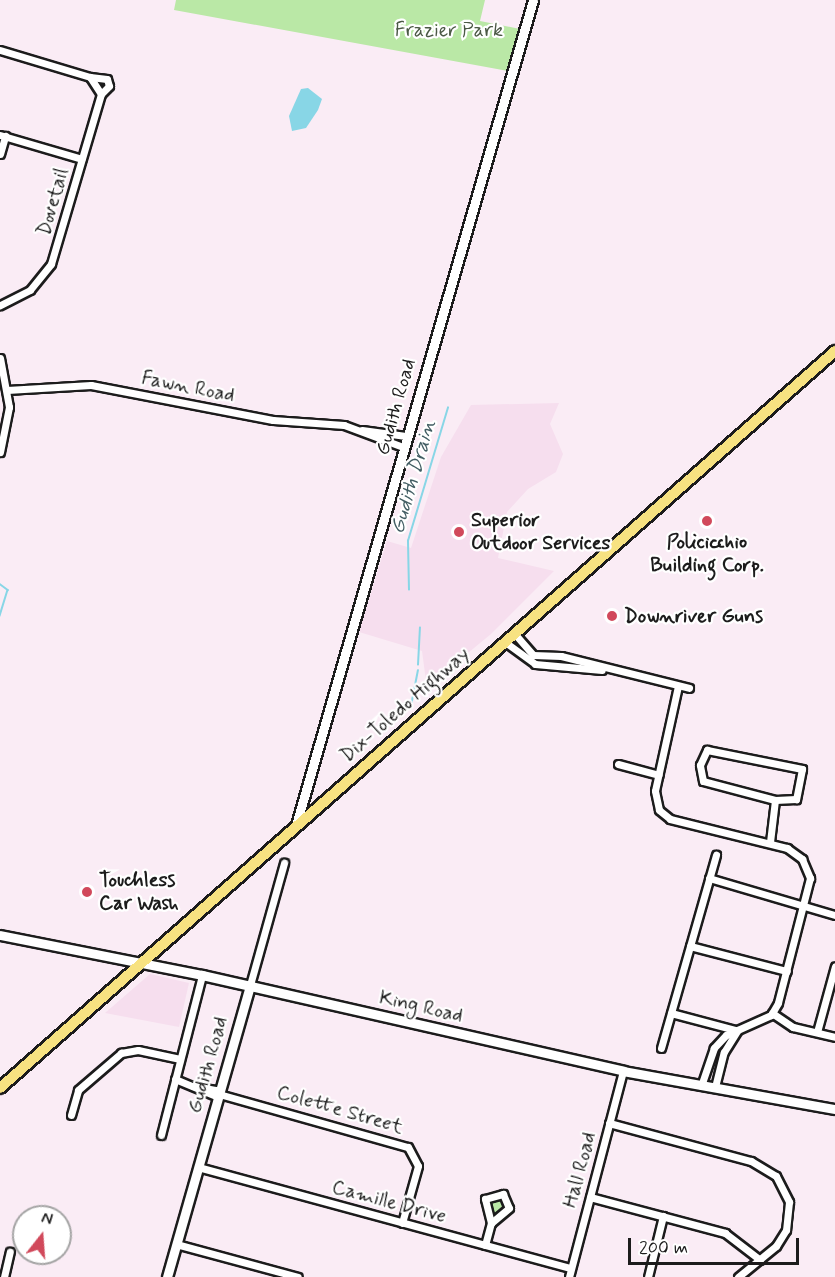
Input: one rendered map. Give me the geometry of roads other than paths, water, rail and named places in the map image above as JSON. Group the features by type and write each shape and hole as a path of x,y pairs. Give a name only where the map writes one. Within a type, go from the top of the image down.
{"main road":[{"name":"Dix-Toledo Highway","path":"0,1088 835,351"}],"street":[{"name":"Gudith Road","path":"296,825 533,0"},
{"path":"0,50 106,79 109,86 101,94 98,85 90,76"},
{"name":"Dovetail","path":"0,305 25,294 45,273 101,94"},
{"path":"0,154 3,135 82,159"},
{"path":"0,358 7,390 8,419 0,452"},
{"name":"Fawn Road","path":"7,390 56,383 91,385 273,420 406,436"},
{"name":"Fawn Road","path":"362,430 403,447"},
{"path":"514,633 533,655 689,688"},
{"path":"505,642 524,659 557,660"},
{"path":"678,686 659,775 656,804 670,819 770,842 805,864 810,882 787,971 772,1013 738,1030 714,1048 701,1086"},
{"path":"706,750 802,769 796,800 776,800 703,781 700,765 706,750"},
{"path":"618,764 659,775"},
{"path":"770,842 776,800"},
{"path":"661,1048 716,855"},
{"name":"Gudith Road","path":"167,1277 284,863"},
{"path":"709,878 835,915"},
{"name":"King Road","path":"0,935 250,985 623,1071 835,1109"},
{"path":"690,946 787,971"},
{"path":"817,1032 835,966"},
{"path":"161,1135 202,975"},
{"path":"671,1013 738,1030"},
{"path":"772,1013 835,1037"},
{"path":"715,1087 724,1052 738,1030"},
{"path":"71,1115 78,1089 121,1053 138,1050 180,1059"},
{"name":"Hall Road","path":"569,1277 623,1071"},
{"name":"Colette Street","path":"175,1079 219,1094 408,1147 418,1166 402,1222"},
{"path":"609,1124 757,1163 776,1176 787,1197 786,1230 760,1260 738,1277"},
{"name":"Camille Drive","path":"198,1167 571,1269"},
{"path":"485,1245 491,1223 485,1199 503,1194 509,1208 491,1223"},
{"path":"590,1197 732,1236 760,1260"},
{"path":"648,1277 663,1216"},
{"path":"176,1244 298,1277"},
{"path":"3,1275 10,1252"}],"water":[{"path":"308,88 322,99 318,110 306,128 292,131 289,116 301,89"}],"waterway":[{"name":"Gudith Drain","path":"409,590 408,541 448,408"},
{"path":"0,584 8,590 0,616"},
{"name":"Gudith Drain","path":"418,665 420,628"},
{"name":"Gudith Drain","path":"411,706 418,671"}],"place":[{"name":"Policicchio Building Corp.","path":"707,521"},
{"name":"Superior Outdoor Services","path":"459,532"},
{"name":"Downriver Guns","path":"612,616"},
{"name":"Touchless Car Wash","path":"87,892"}],"park label":[{"name":"Frazier Park","path":"449,30"}]}
